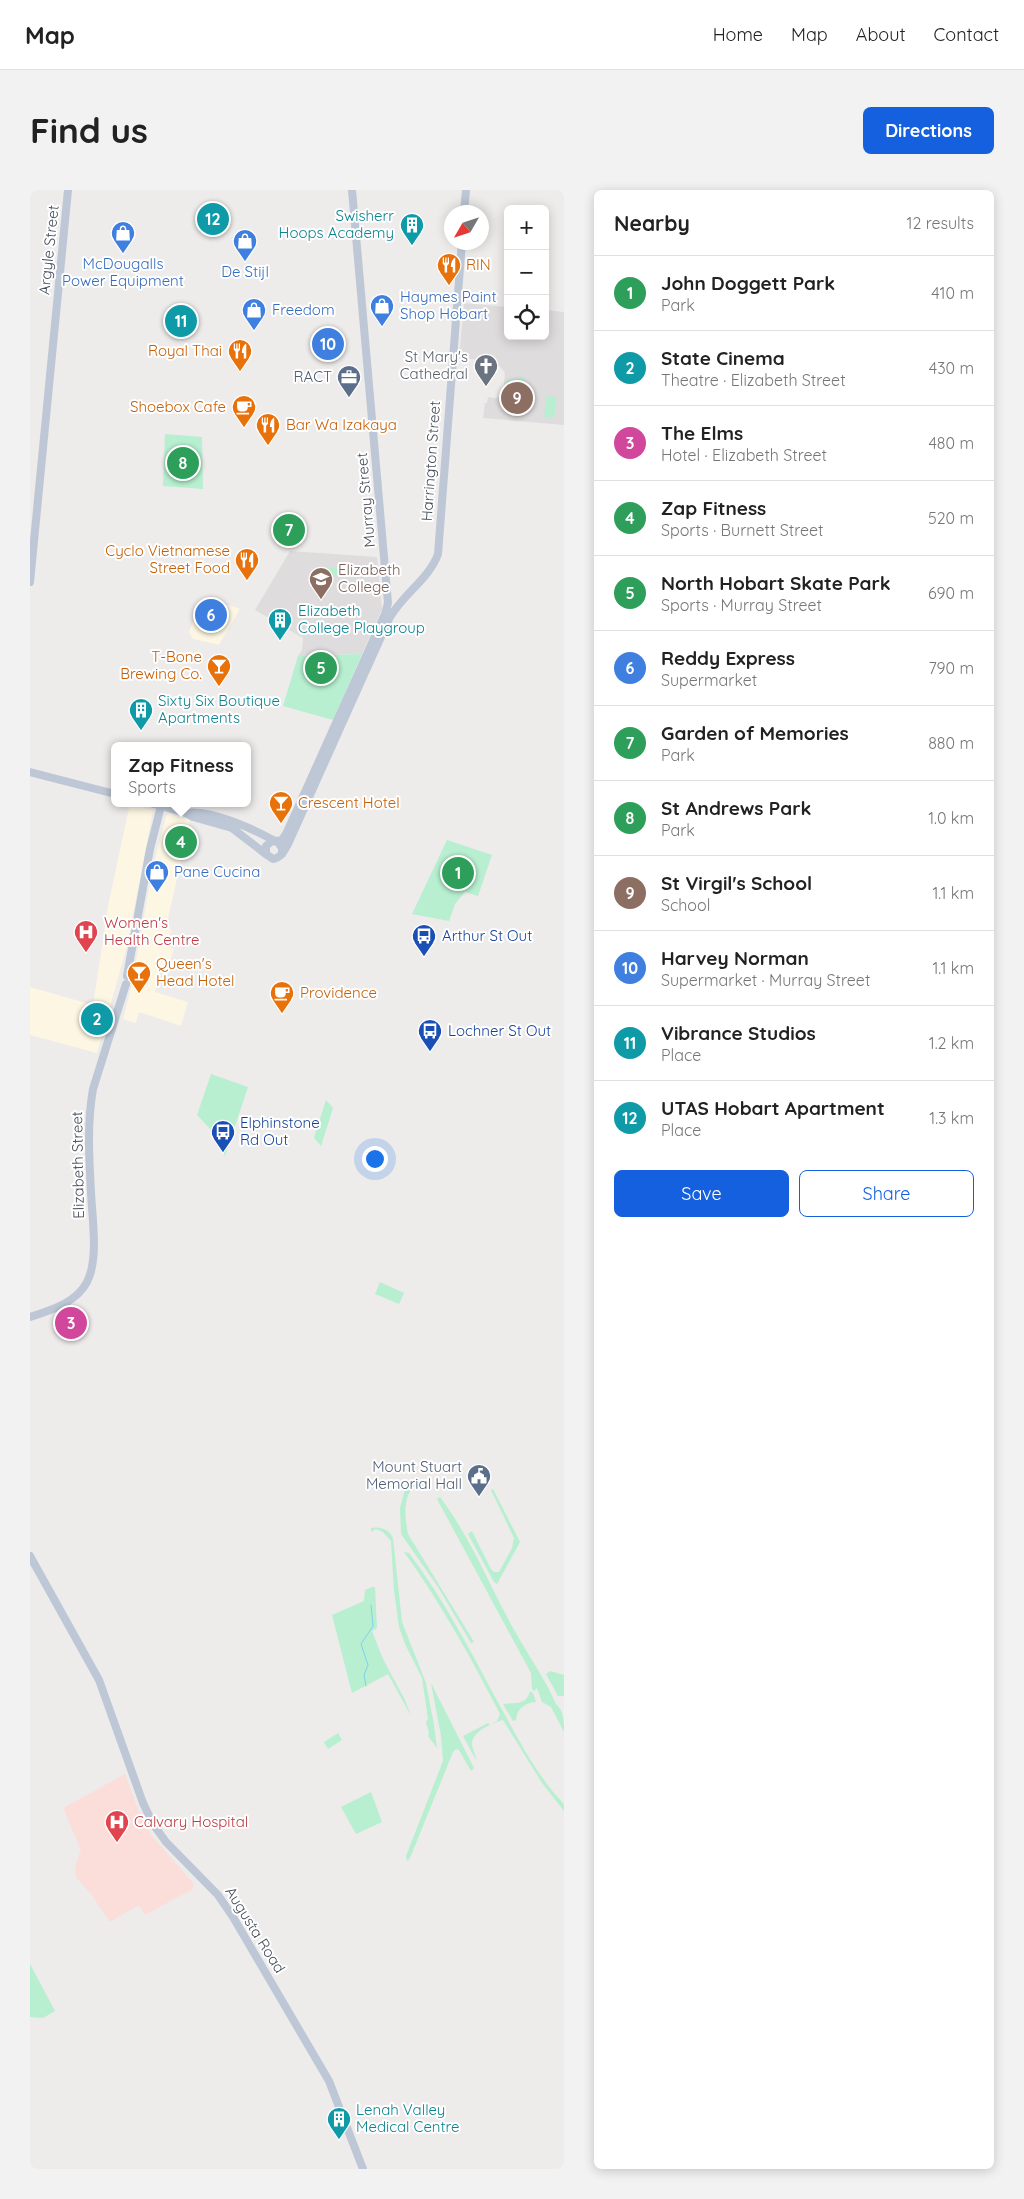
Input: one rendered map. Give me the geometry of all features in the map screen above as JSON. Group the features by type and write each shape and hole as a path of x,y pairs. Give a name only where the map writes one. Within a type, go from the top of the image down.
{"main road":[{"name":"Argyle Street","path":"30,582 68,190"},
{"name":"Murray Street","path":"275,841 282,840 288,832 388,607 352,190"},
{"path":"465,205 466,190"},
{"name":"Harrington Street","path":"282,854 396,607 433,564 438,554 461,250"},
{"path":"30,772 111,793"},
{"name":"Elizabeth Street","path":"30,1317 53,1309 76,1297 87,1282 92,1268 93,1238 89,1147 90,1105 93,1089 126,980 150,849 162,807"},
{"path":"165,807 186,813 193,818 232,828 275,859 282,854 282,846 275,841 236,823 194,812 186,813"},
{"path":"267,855 266,846 275,841"},
{"name":"Augusta Road","path":"30,1556 99,1680 148,1815 166,1842 218,1895 233,1917 329,2080 363,2169"}],"shaded area":[{"path":"464,303 504,307 504,340 549,340 549,310 564,312 564,425 483,418 485,403 487,403 488,397 496,398 503,396 505,372 494,361 459,358"},
{"name":"Elizabeth College","path":"290,551 377,557 382,609 362,654 298,656 302,650 303,638 255,610"},
{"path":"213,604 229,605 240,609 219,645 193,639 189,632 198,609"},
{"path":"129,807 142,807 153,811 127,946 97,1053 30,1035 30,987 93,1005 108,906"},
{"path":"169,814 190,820 168,919 171,932 167,946 174,949 168,967 162,966 155,992 188,1002 181,1026 139,1012 136,1023 123,1019 131,988 153,867 166,816"},
{"name":"Calvary Hospital","path":"125,1774 139,1812 151,1835 194,1884 193,1889 145,1915 139,1905 110,1922 91,1894 76,1877 75,1867 81,1850 64,1810 65,1807"}],"green space":[{"path":"524,377 526,389 509,393 506,381"},
{"path":"546,396 557,397 554,418 544,417"},
{"path":"165,434 202,437 203,489 163,486"},
{"path":"296,522 296,537 284,535 281,526"},
{"path":"320,567 338,568 338,575 320,574"},
{"path":"362,654 333,720 283,706 298,656"},
{"path":"447,840 492,855 478,896 465,892 455,904 449,921 412,914"},
{"path":"211,1074 248,1087 225,1156 213,1132 215,1131 228,1140 233,1130 217,1120 211,1130 197,1115"},
{"path":"326,1100 333,1108 321,1146 314,1138"},
{"path":"380,1282 404,1293 399,1304 375,1294"},
{"path":"420,1480 428,1485 428,1488 420,1484 410,1492 405,1513 408,1534 474,1642 471,1643 438,1587 401,1534 400,1508 405,1489 411,1481"},
{"path":"493,1489 520,1542 497,1584 494,1582 468,1534 472,1531 491,1569 494,1572 499,1572 512,1548 514,1538 491,1490"},
{"path":"440,1497 461,1528 513,1628 561,1710 564,1732 551,1707 542,1702 537,1688 534,1691 532,1689 531,1673 437,1499"},
{"path":"371,1528 384,1529 393,1538 402,1622 426,1683 437,1748 428,1736 426,1722 428,1719 422,1678 405,1644 399,1627 394,1590 391,1541 383,1532 376,1529 371,1532"},
{"path":"404,1552 409,1553 444,1604 526,1752 543,1779 564,1804 564,1811 542,1783 503,1720 490,1725 497,1721 500,1714 455,1631 431,1591"},
{"path":"375,1587 377,1628 372,1631 383,1659 405,1700 411,1716 388,1674 352,1693 332,1615 364,1601 365,1590"},
{"path":"550,1671 564,1675 564,1696 558,1696 546,1674"},
{"path":"431,1683 474,1768 471,1771 459,1750 456,1749 453,1752 410,1858 407,1861 406,1856 443,1761 441,1736"},
{"path":"530,1691 533,1693 536,1702 522,1707 518,1712 516,1720 513,1721 503,1704 522,1702 526,1700"},
{"path":"488,1723 490,1725 479,1731 473,1739 472,1746 476,1760 463,1736"},
{"path":"338,1733 342,1740 328,1749 324,1742"},
{"path":"371,1792 382,1822 356,1834 341,1807"},
{"path":"30,1964 55,2011 43,2018 30,2017"}],"waterway":[{"path":"366,1686 364,1675 368,1665 361,1644 373,1626 371,1605"}],"place":[{"name":"UTAS Hobart Apartment","path":"213,219"},
{"name":"Swisherr Hoops Academy","path":"412,246"},
{"name":"McDougalls Power Equipment","path":"123,254"},
{"name":"De Stijl","path":"245,262"},
{"name":"RIN","path":"449,286"},
{"name":"Vibrance Studios","path":"181,321"},
{"name":"Haymes Paint Shop Hobart","path":"382,327"},
{"name":"Freedom","path":"254,331"},
{"name":"Harvey Norman","path":"328,344"},
{"name":"Royal Thai","path":"240,372"},
{"name":"St Mary's Cathedral","path":"486,387"},
{"name":"RACT","path":"349,398"},
{"name":"St Virgil's School","path":"517,398"},
{"name":"Shoebox Cafe","path":"244,428"},
{"name":"Bar Wa Izakaya","path":"268,446"},
{"name":"St Andrews Park","path":"183,463"},
{"name":"Garden of Memories","path":"289,530"},
{"name":"Cyclo Vietnamese Street Food","path":"247,581"},
{"name":"Elizabeth College","path":"321,600"},
{"name":"Reddy Express","path":"211,615"},
{"name":"Elizabeth College Playgroup","path":"280,641"},
{"name":"North Hobart Skate Park","path":"321,668"},
{"name":"T-Bone Brewing Co.","path":"219,687"},
{"name":"Sixty Six Boutique Apartments","path":"141,731"},
{"name":"Crescent Hotel","path":"281,824"},
{"name":"Zap Fitness","path":"181,842"},
{"name":"John Doggett Park","path":"458,873"},
{"name":"Pane Cucina","path":"157,893"},
{"name":"Women's Health Centre","path":"86,953"},
{"name":"Arthur St Out","path":"424,957"},
{"name":"Queen's Head Hotel","path":"139,994"},
{"name":"Providence","path":"282,1014"},
{"name":"State Cinema","path":"97,1019"},
{"name":"Lochner St Out","path":"430,1052"},
{"name":"Elphinstone Rd Out","path":"223,1153"},
{"name":"The Elms","path":"71,1323"},
{"name":"Mount Stuart Memorial Hall","path":"479,1497"},
{"name":"Calvary Hospital","path":"117,1843"},
{"name":"Lenah Valley Medical Centre","path":"339,2140"}]}
